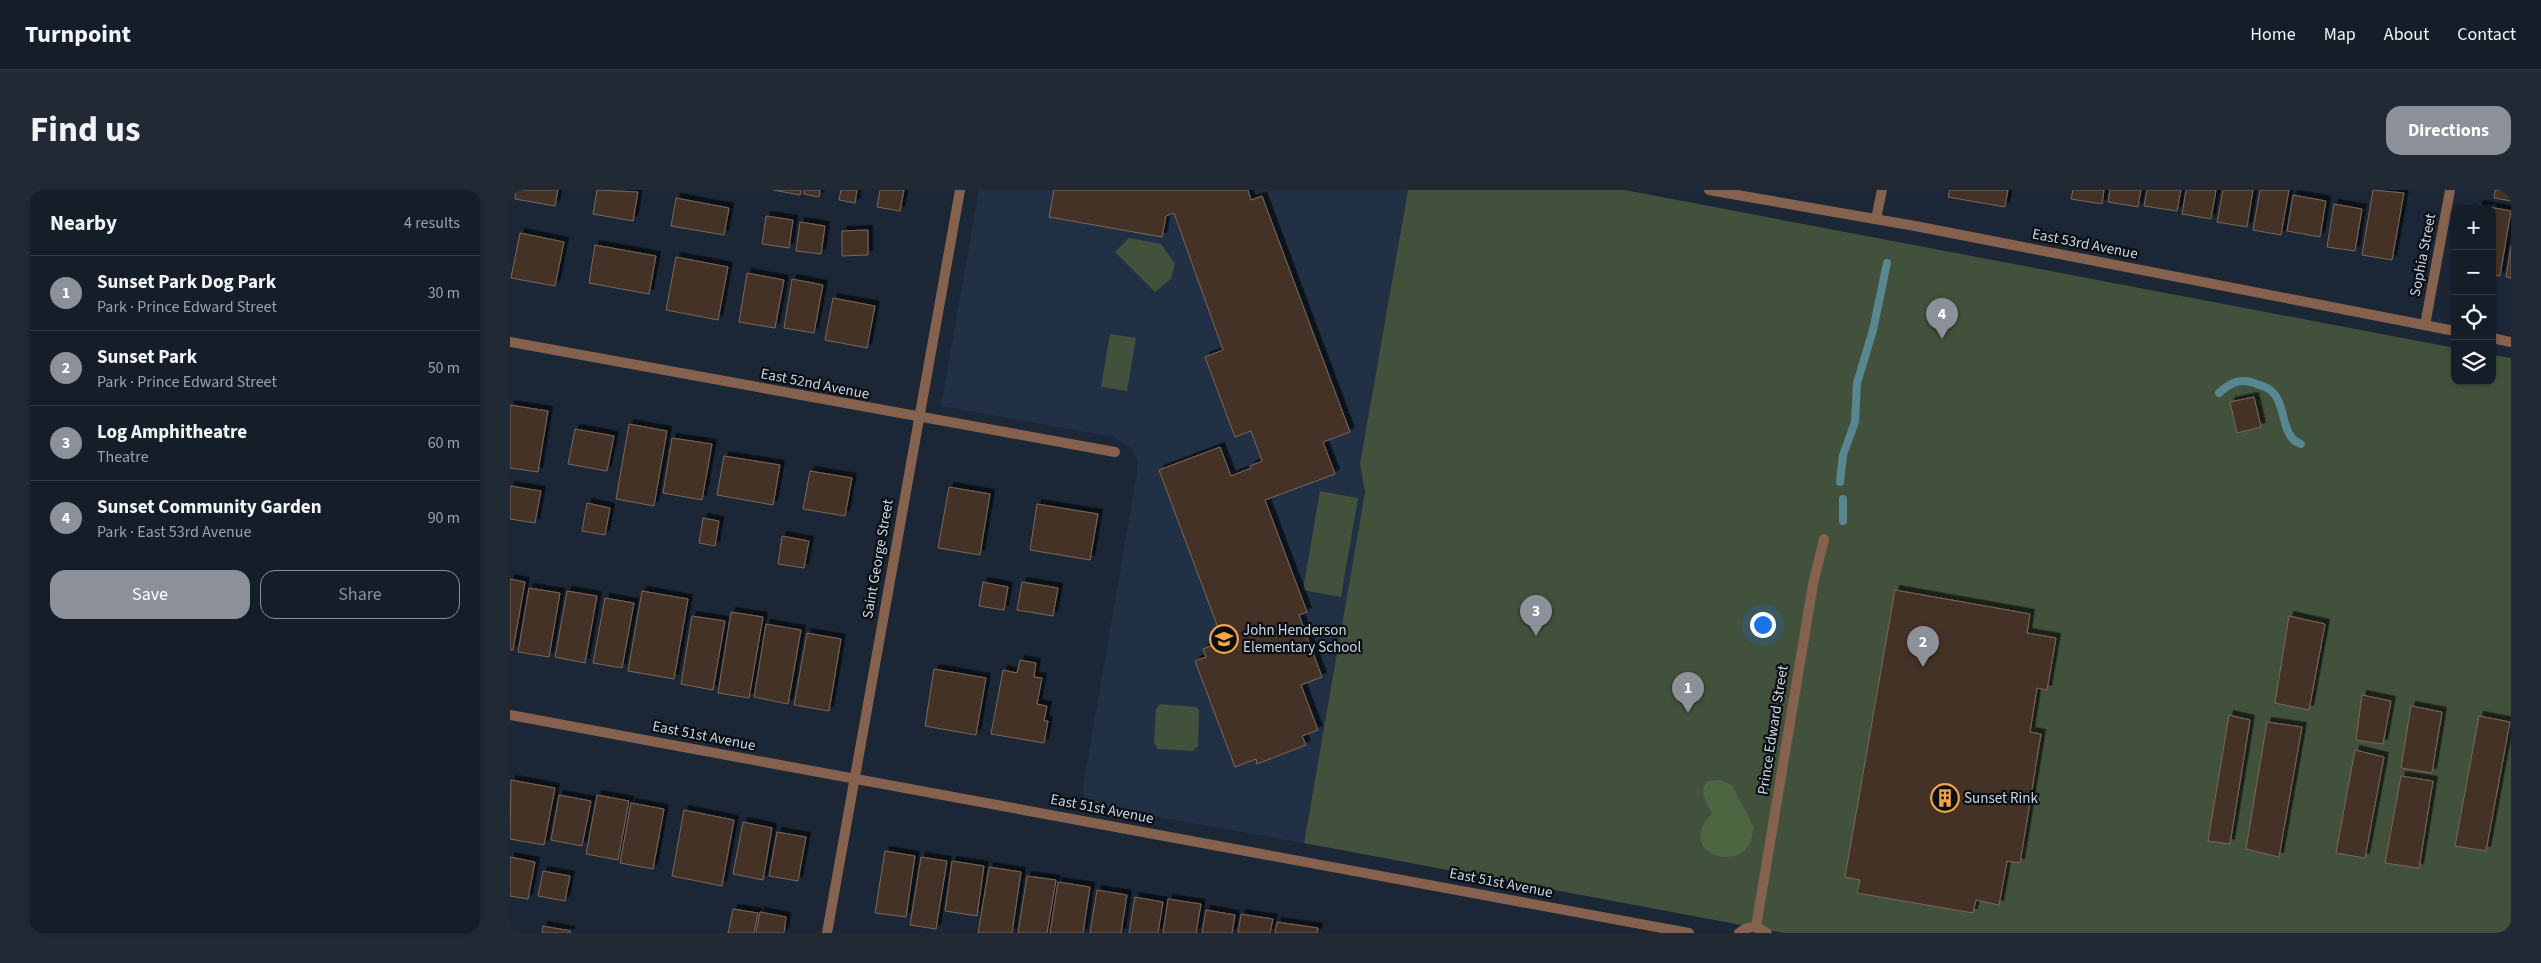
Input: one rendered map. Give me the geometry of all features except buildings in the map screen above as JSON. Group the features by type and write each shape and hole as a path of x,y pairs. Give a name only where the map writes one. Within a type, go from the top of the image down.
{"street":[{"name":"Saint George Street","path":"827,933 960,190"},
{"name":"East 53rd Avenue","path":"1709,190 1876,219 2451,330"},
{"path":"1876,219 1882,190"},
{"name":"Sophia Street","path":"2425,325 2450,190"},
{"path":"2496,339 2511,342"},
{"name":"East 52nd Avenue","path":"510,342 918,418 1115,452"},
{"name":"Prince Edward Street","path":"1756,927 1812,584 1824,539"},
{"name":"East 51st Avenue","path":"510,715 1689,933"},
{"path":"1739,933 1745,929 1756,927 1767,933"}],"shaded area":[{"name":"John Henderson Elementary School","path":"979,190 1408,190 1360,464 1365,492 1304,843 1091,805 1085,800 1083,787 1137,473 1137,460 1131,448 1114,437 941,406"}],"green space":[{"path":"1408,190 1625,190 2451,347 2451,385 2496,385 2496,356 2511,358 2511,933 1784,933 1304,843 1365,492 1360,464"},
{"path":"1129,238 1161,244 1175,264 1171,279 1155,292 1115,252"},
{"path":"1110,334 1136,338 1127,391 1101,387"},
{"path":"1320,491 1358,498 1341,597 1303,590"},
{"path":"1160,704 1196,707 1199,710 1198,746 1193,751 1158,749 1154,743 1156,709"},
{"path":"1720,780 1732,785 1753,827 1752,837 1747,848 1739,854 1729,857 1718,856 1709,852 1703,845 1700,836 1704,823 1712,813 1703,793 1705,785 1708,781"}],"waterway":[{"path":"1840,482 1843,455 1855,422 1857,383 1873,330 1887,263"},
{"path":"2219,393 2231,384 2239,381 2254,383 2267,388 2275,395 2279,402 2289,434 2301,444"},
{"path":"1843,499 1843,521"}],"place":[{"name":"Sunset Community Garden","path":"1942,339"},
{"name":"Log Amphitheatre","path":"1536,636"},
{"name":"John Henderson Elementary School","path":"1224,639"},
{"name":"Sunset Park","path":"1923,667"},
{"name":"Sunset Park Dog Park","path":"1688,713"},
{"name":"Sunset Rink","path":"1945,798"}]}
